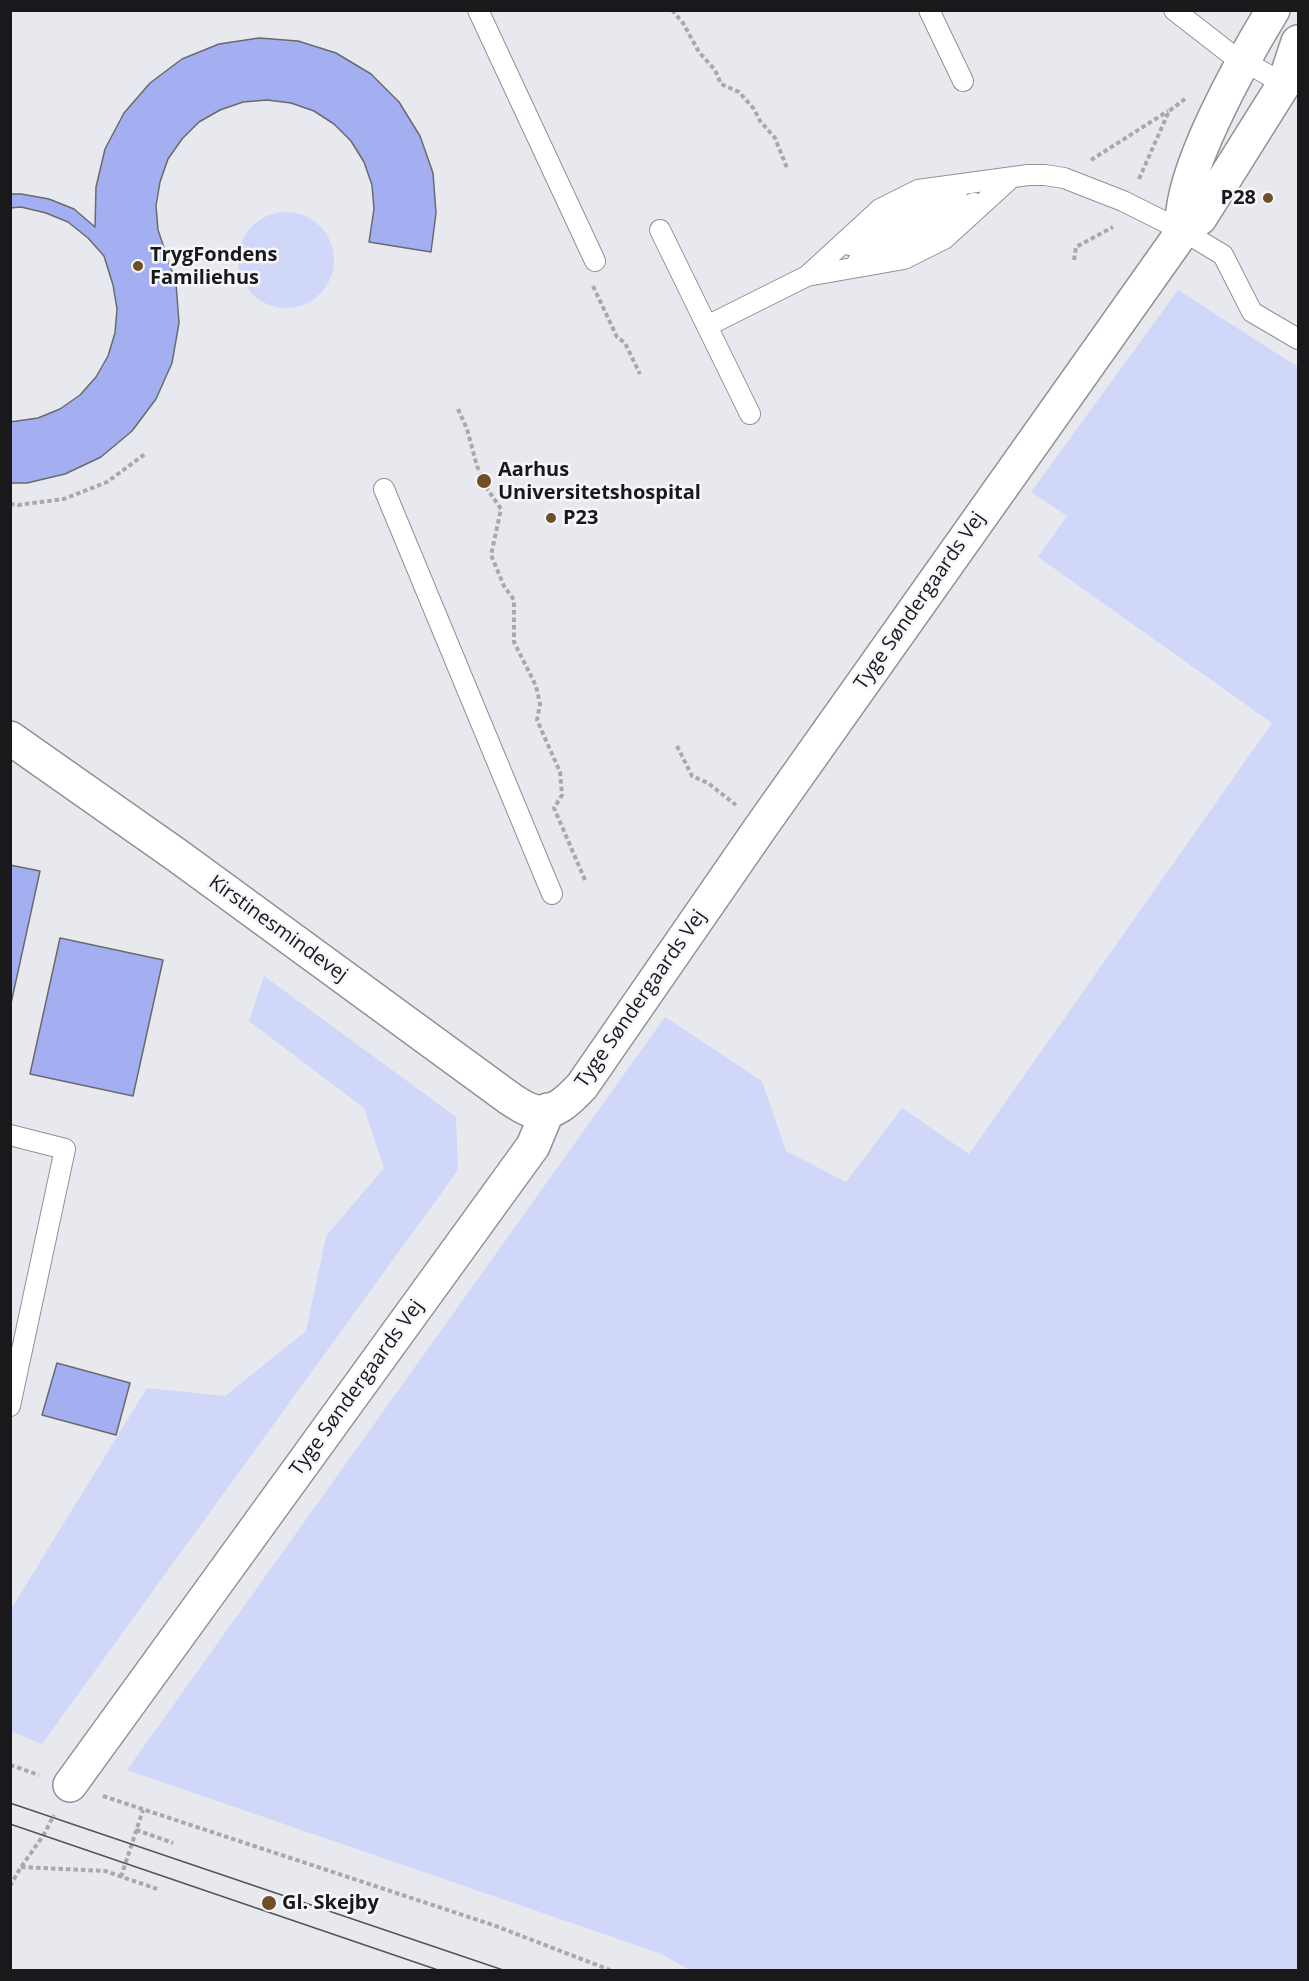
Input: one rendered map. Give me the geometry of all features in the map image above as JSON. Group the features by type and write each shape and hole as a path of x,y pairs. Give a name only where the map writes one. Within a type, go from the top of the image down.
{"street":[{"path":"1183,231 1181,222 1189,178 1230,87 1273,10"},
{"name":"Tyge Søndergaards Vej","path":"70,1785 532,1146 548,1110 563,1106 582,1086 761,827 1183,231 1200,218 1292,76 1299,42"},
{"name":"Kirstinesmindevej","path":"10,738 178,856 509,1098 531,1111 548,1110"}],"lane":[{"path":"478,10 595,261"},
{"path":"929,10 963,81"},
{"path":"1174,10 1244,62 1292,76"},
{"path":"835,263 974,182 1045,175 1064,178 1128,204 1183,231 1222,255 1252,312 1299,339"},
{"path":"707,326 835,263 996,192 1012,177"},
{"path":"660,230 750,414"},
{"path":"384,489 552,894"},
{"path":"10,1135 65,1149 10,1406"}],"path":[{"path":"672,10 683,23 699,52 715,70 721,84 739,92 754,109 775,138 787,168"},
{"path":"1064,178 1187,98"},
{"path":"1074,260 1076,247 1117,224 1168,111"},
{"path":"458,409 467,429 477,466 488,490 501,509 491,555 504,586 514,600 514,642 536,686 540,704 537,720 560,772 562,795 555,808 585,880"},
{"path":"10,504 64,499 107,482 145,454"},
{"path":"677,746 692,776 708,783 737,805"},
{"path":"10,1886 44,1836 70,1785 493,1925 610,1971"},
{"path":"121,1877 143,1810"},
{"path":"136,1830 173,1843"},
{"path":"21,1867 105,1871 157,1889"}],"shaded area":[{"path":"286,212 304,215 320,226 331,242 334,260 331,278 320,294 304,305 286,308 268,305 252,294 241,278 238,260 241,242 252,226 268,215"},
{"path":"1178,290 1298,367 1298,1970 690,1970 659,1953 127,1770 665,1017 762,1081 786,1151 846,1182 902,1108 969,1154 1272,723 1038,557 1067,516 1031,492"},
{"path":"264,976 456,1117 458,1170 42,1744 11,1731 11,1609 147,1388 225,1396 306,1331 326,1236 384,1168 364,1108 249,1021"}],"building":[{"name":"TrygFondens Familiehus","path":"259,38 298,41 336,53 371,74 399,102 420,136 433,173 436,213 431,252 369,242 374,209 372,185 364,162 351,141 334,124 314,111 291,103 267,100 243,102 220,110 199,122 182,139 168,159 160,182 156,206 158,230 176,283 179,323 172,363 156,399 132,431 101,457 65,474 27,483 10,483 10,422 38,418 60,409 80,395 96,377 108,356 115,333 117,309 113,285 104,256 88,238 68,222 46,213 21,207 10,208 10,194 49,199 74,209 95,227 96,187 105,149 124,113 150,83 182,59 219,44"},
{"path":"10,865 40,871 10,1008"},
{"path":"60,938 163,960 133,1096 30,1074"},
{"path":"57,1363 130,1383 116,1435 42,1415"}],"tram line":[{"path":"10,1803 503,1970"},
{"path":"10,1824 438,1970"}],"place":[{"name":"P28","path":"1268,198"},
{"name":"TrygFondens Familiehus","path":"138,266"},
{"name":"Aarhus Universitetshospital","path":"484,481"},
{"name":"P23","path":"551,518"},
{"name":"Gl. Skejby","path":"269,1903"}]}
